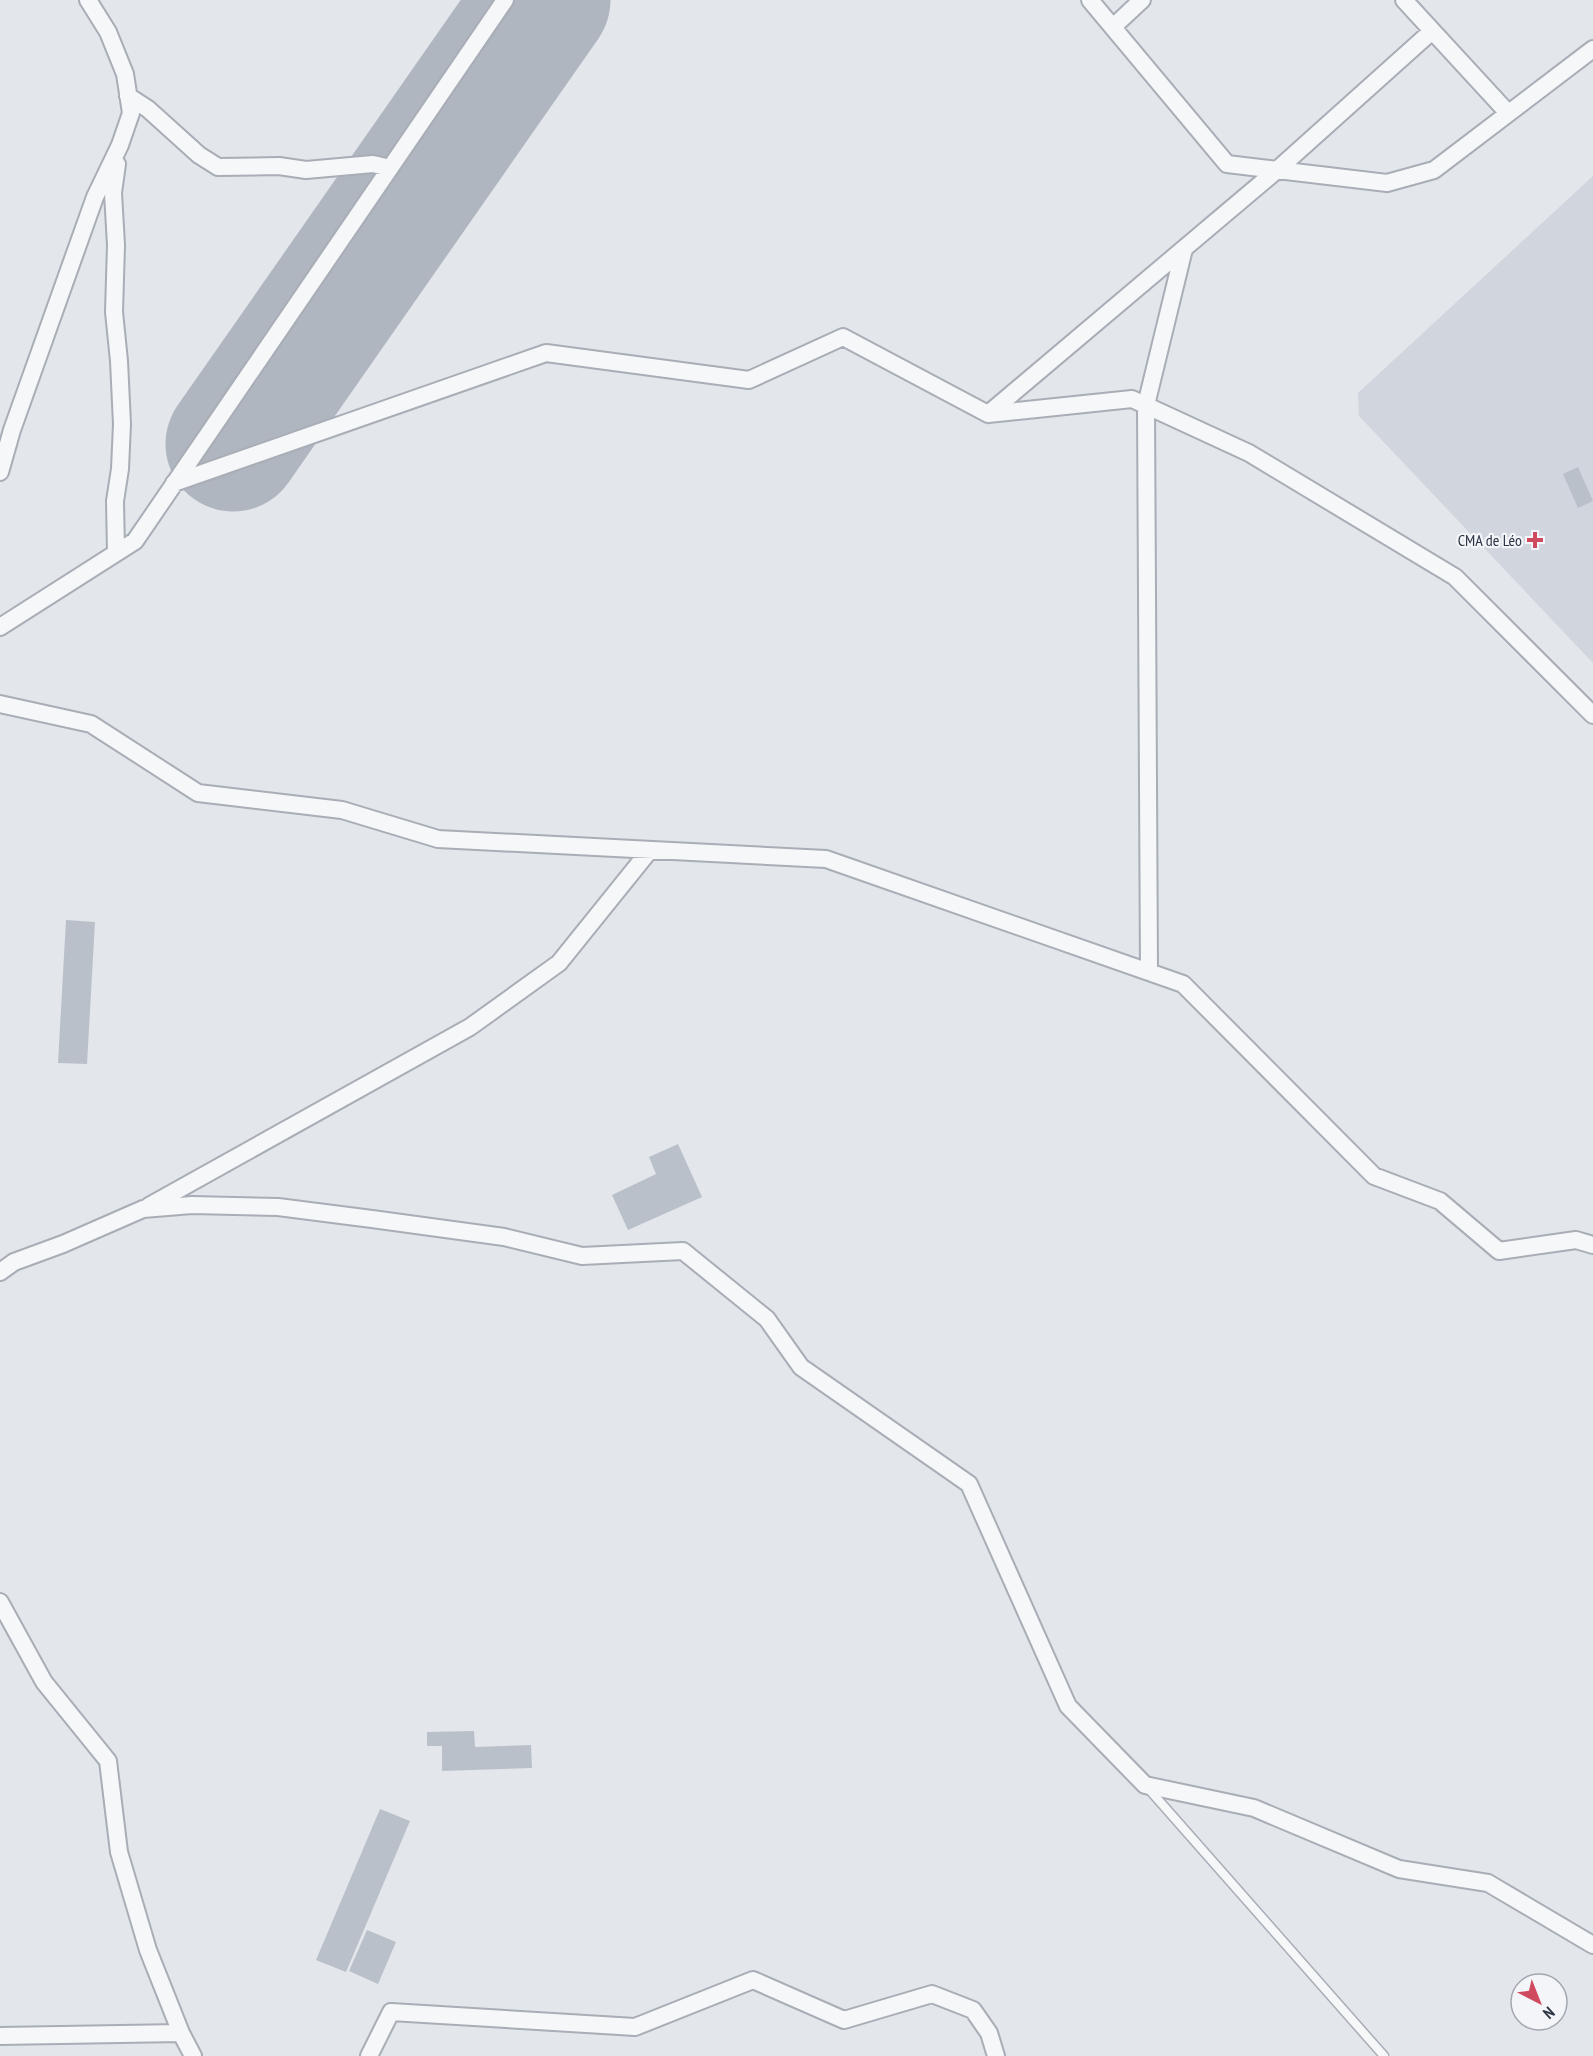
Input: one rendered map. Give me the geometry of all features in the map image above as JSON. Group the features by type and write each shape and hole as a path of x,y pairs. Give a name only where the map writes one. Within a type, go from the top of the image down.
{"street":[{"path":"0,472 12,430 95,197 120,145 131,113 125,74 108,32 88,0"},
{"path":"0,627 135,541 505,0"},
{"path":"1090,0 1227,164 1387,183 1434,170 1593,49"},
{"path":"1113,27 1142,0"},
{"path":"1404,0 1508,113"},
{"path":"988,414 1277,170 1432,31"},
{"path":"128,96 148,109 199,154 218,167 279,165 306,170 373,164 390,168"},
{"path":"116,552 115,501 120,469 122,424 114,312 116,245 113,193 120,145"},
{"path":"1149,972 1146,405 1184,249"},
{"path":"174,483 546,353 749,380 843,337 988,414 1132,399 1249,453 1455,577 1593,715"},
{"path":"0,704 91,724 198,793 342,810 438,839 826,859 1183,984 1374,1176 1440,1201 1499,1251 1576,1240 1593,1245"},
{"path":"0,1272 14,1262 63,1244 143,1209 470,1028 559,963 650,850"},
{"path":"143,1209 192,1205 278,1207 504,1237 582,1256 683,1251 767,1319 801,1367 969,1484 1068,1706 1145,1785 1254,1808 1399,1869 1488,1883 1593,1945"},
{"path":"0,1602 44,1682 108,1761 119,1852 148,1950 181,2033 193,2056"},
{"path":"369,2056 392,2012 635,2027 753,1980 844,2020 932,1995 973,2010 989,2033 996,2056"},
{"path":"0,2036 181,2033"}],"lane":[{"path":"1145,1785 1384,2056"}],"shaded area":[{"name":"CMA de Léo","path":"1593,176 1593,663 1359,416 1358,393"}],"building":[{"path":"1578,467 1593,501 1578,508 1563,474"},
{"path":"66,920 95,922 87,1064 58,1063"},
{"path":"678,1144 702,1197 628,1230 612,1195 656,1174 649,1157"},
{"path":"474,1731 475,1747 531,1745 532,1768 442,1771 442,1746 427,1746 427,1732"},
{"path":"380,1809 410,1821 346,1972 316,1960"},
{"path":"367,1930 396,1942 378,1984 349,1971"}],"runway":[{"path":"233,444 543,0"}],"place":[{"name":"CMA de Léo","path":"1535,540"}]}
